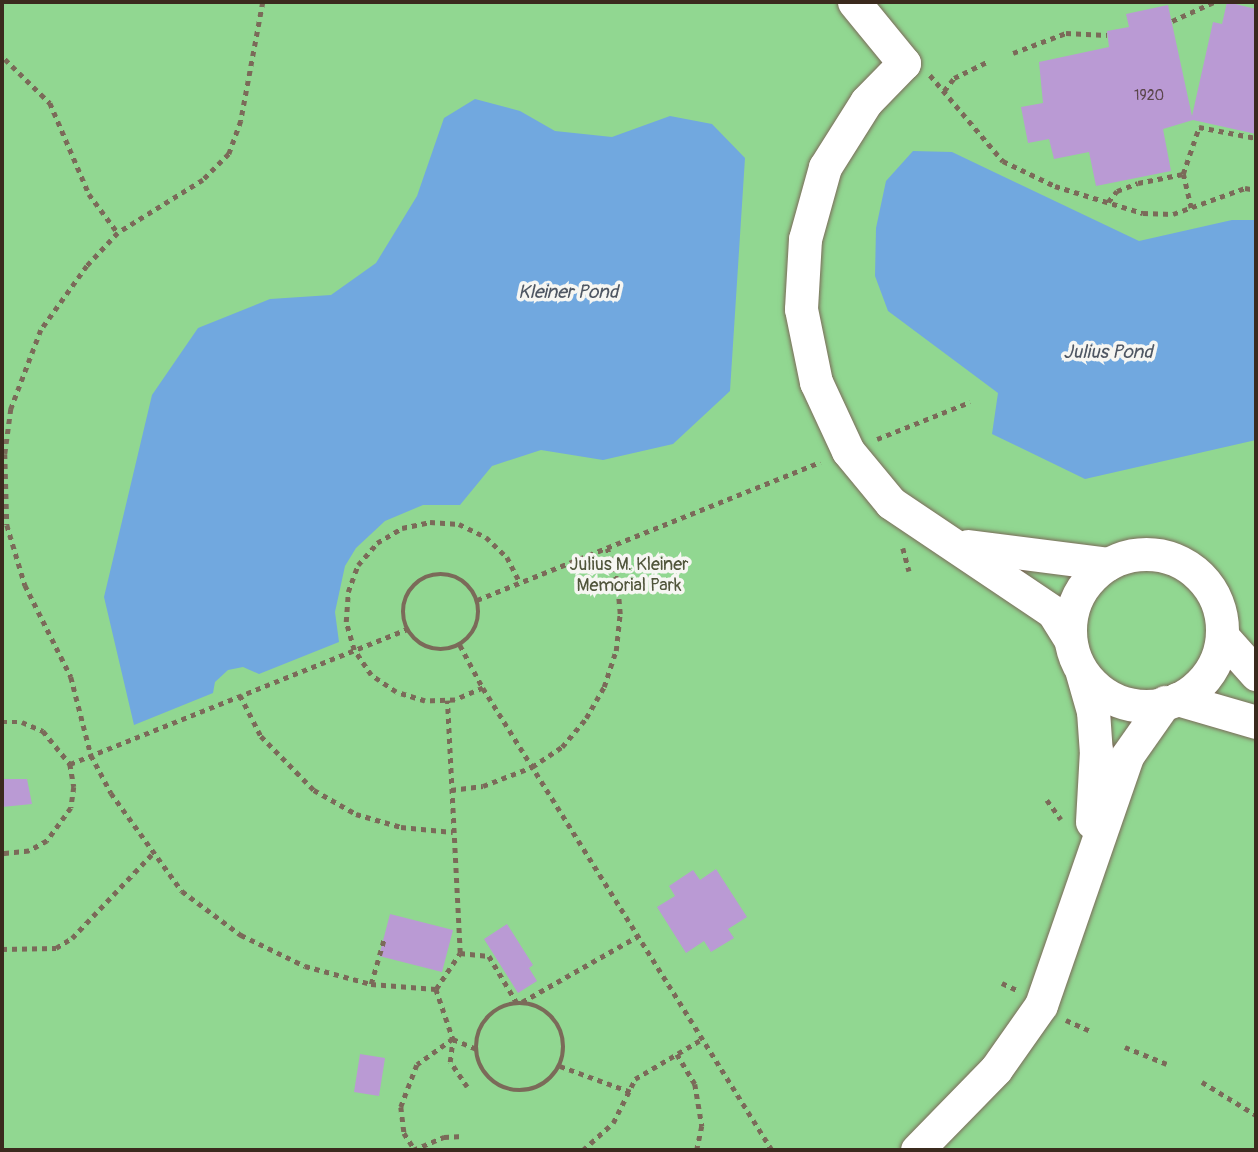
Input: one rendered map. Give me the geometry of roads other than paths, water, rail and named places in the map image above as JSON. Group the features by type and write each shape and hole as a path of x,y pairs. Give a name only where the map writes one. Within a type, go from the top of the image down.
{"street":[{"path":"854,2 916,68 866,103 825,167 804,239 801,309 816,382 848,451 891,503 958,545 1053,612 1069,638 1093,711 1096,751 1086,879"},
{"path":"958,545 1108,564"},
{"path":"1069,638 1075,598 1094,571 1125,554 1163,554 1194,570 1217,599 1223,637 1213,669 1187,695 1150,707 1108,698 1082,673"},
{"path":"1223,637 1256,674"},
{"path":"1171,701 1256,722"},
{"path":"917,1150 996,1069 1041,1004 1127,755 1171,701"}],"water":[{"name":"Kleiner Pond","path":"475,99 520,111 555,131 612,137 670,116 712,124 745,158 730,391 673,444 603,460 541,450 492,466 460,505 423,505 385,521 356,548 345,566 335,612 339,642 259,674 243,667 228,670 215,682 213,693 134,725 104,597 152,395 198,328 270,299 331,295 376,263 417,196 444,118"},
{"name":"Julius Pond","path":"913,151 952,152 1139,241 1232,220 1256,220 1256,440 1085,479 992,434 998,393 888,311 875,276 876,228 886,181"}],"park label":[{"name":"Julius M. Kleiner Memorial Park","path":"629,576"}]}
